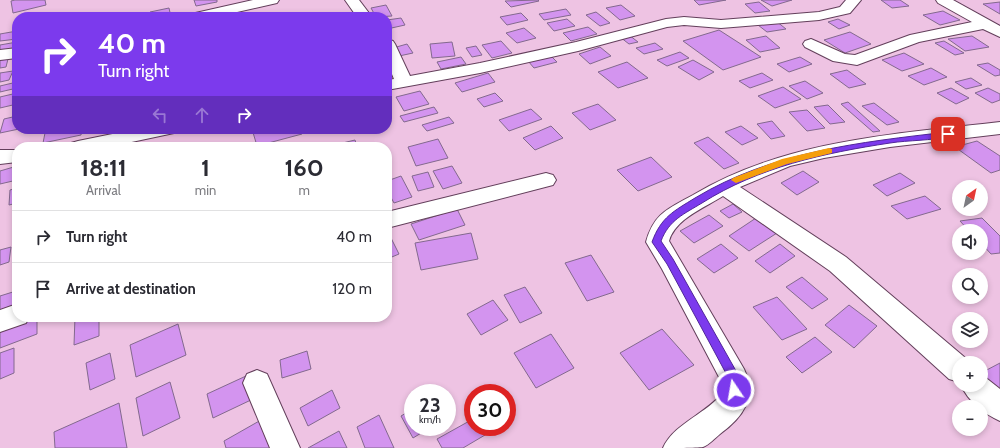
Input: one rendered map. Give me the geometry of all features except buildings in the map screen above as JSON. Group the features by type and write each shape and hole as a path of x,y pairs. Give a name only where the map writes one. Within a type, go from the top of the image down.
{"street":[{"path":"218,12 272,0"},
{"path":"352,0 362,12"},
{"path":"392,84 488,66 578,46 666,23 684,21 721,24 819,16 845,10 854,0"},
{"path":"943,0 995,27"},
{"path":"811,44 840,58 850,61 857,60 916,38 995,27"},
{"path":"0,55 12,53"},
{"path":"392,55 404,81"},
{"path":"692,445 734,401 734,378 678,275 656,242 661,228 672,217 723,186 785,161 824,152 890,141 1000,128"},
{"path":"103,142 142,134"},
{"path":"0,157 12,156"},
{"path":"392,219 546,180"},
{"path":"723,186 838,264 952,364"},
{"path":"0,320 12,317"},
{"path":"257,383 285,448"},
{"path":"984,392 1000,407"}],"slow traffic":[{"path":"736,180 785,161 829,151"}],"route":[{"path":"734,390 734,378 718,347 670,262 656,242 661,228 672,217 723,186 785,161 824,152 890,141 948,134"}]}
